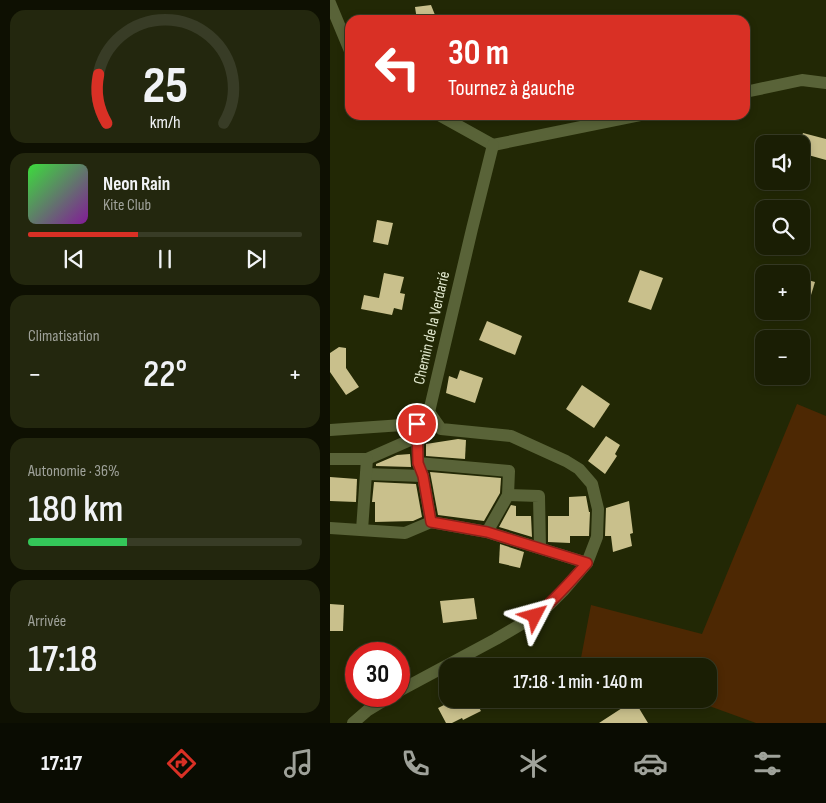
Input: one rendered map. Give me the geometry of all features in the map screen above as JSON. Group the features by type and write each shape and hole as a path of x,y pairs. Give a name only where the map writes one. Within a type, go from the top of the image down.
{"street":[{"path":"330,3 345,39"},
{"path":"750,91 802,80 826,83"},
{"path":"448,120 493,145 616,120"},
{"name":"Chemin de la Verdarié","path":"429,412 493,145"},
{"path":"330,459 367,459 417,430 429,412 440,429 511,436 566,461 579,469 592,484 598,509 598,538 587,563 564,591 535,616 410,685"},
{"path":"330,430 417,430"},
{"path":"417,430 418,463 423,476 431,522"},
{"path":"362,530 367,459"},
{"path":"418,463 509,471 508,495 487,532"},
{"path":"366,474 423,476"},
{"path":"508,495 539,496 540,548"},
{"path":"330,528 405,533 431,522 487,532 587,563"},
{"path":"353,723 373,707"}],"shaded area":[{"path":"797,404 826,416 826,723 756,723 715,708 717,708 717,658 581,658 591,605 702,634"}],"building":[{"path":"431,5 435,15 416,15 415,7"},
{"path":"803,133 826,139 826,160 810,156 810,135 802,135"},
{"path":"377,220 393,223 388,245 373,242"},
{"path":"640,270 663,278 651,310 628,302"},
{"path":"384,273 404,277 400,293 405,294 402,310 394,308 392,315 361,309 364,295 379,298"},
{"path":"810,281 815,282 810,298"},
{"path":"487,321 522,336 515,355 479,340"},
{"path":"339,347 346,348 346,368 359,387 346,395 330,372 330,353"},
{"path":"460,370 483,378 475,403 446,393 449,376 457,379"},
{"path":"582,385 610,404 594,428 566,409"},
{"path":"606,436 620,445 615,454 617,456 605,474 588,461"},
{"path":"458,439 466,440 465,459 426,456 426,444"},
{"path":"410,454 411,467 376,466 376,464 397,455"},
{"path":"430,472 501,478 500,493 484,521 438,515"},
{"path":"330,477 357,479 356,502 330,501"},
{"path":"374,482 416,484 422,517 413,521 375,522 375,502 372,502"},
{"path":"586,496 590,512 589,536 570,536 570,543 548,542 548,516 569,516 569,497"},
{"path":"629,501 633,533 630,534 632,546 613,552 611,536 605,536 606,508"},
{"path":"511,505 516,506 516,516 531,516 532,537 499,527"},
{"path":"500,544 524,552 520,568 499,563"},
{"path":"474,598 477,619 443,623 440,601"},
{"path":"330,604 344,605 343,631 330,631"},
{"path":"438,708 479,708 481,711 463,720 462,718 452,723 446,723"},
{"path":"622,708 639,708 648,723 599,723"}],"route":[{"path":"417,424 418,463 423,476 431,522 487,532 587,563 564,591 535,616"}]}
